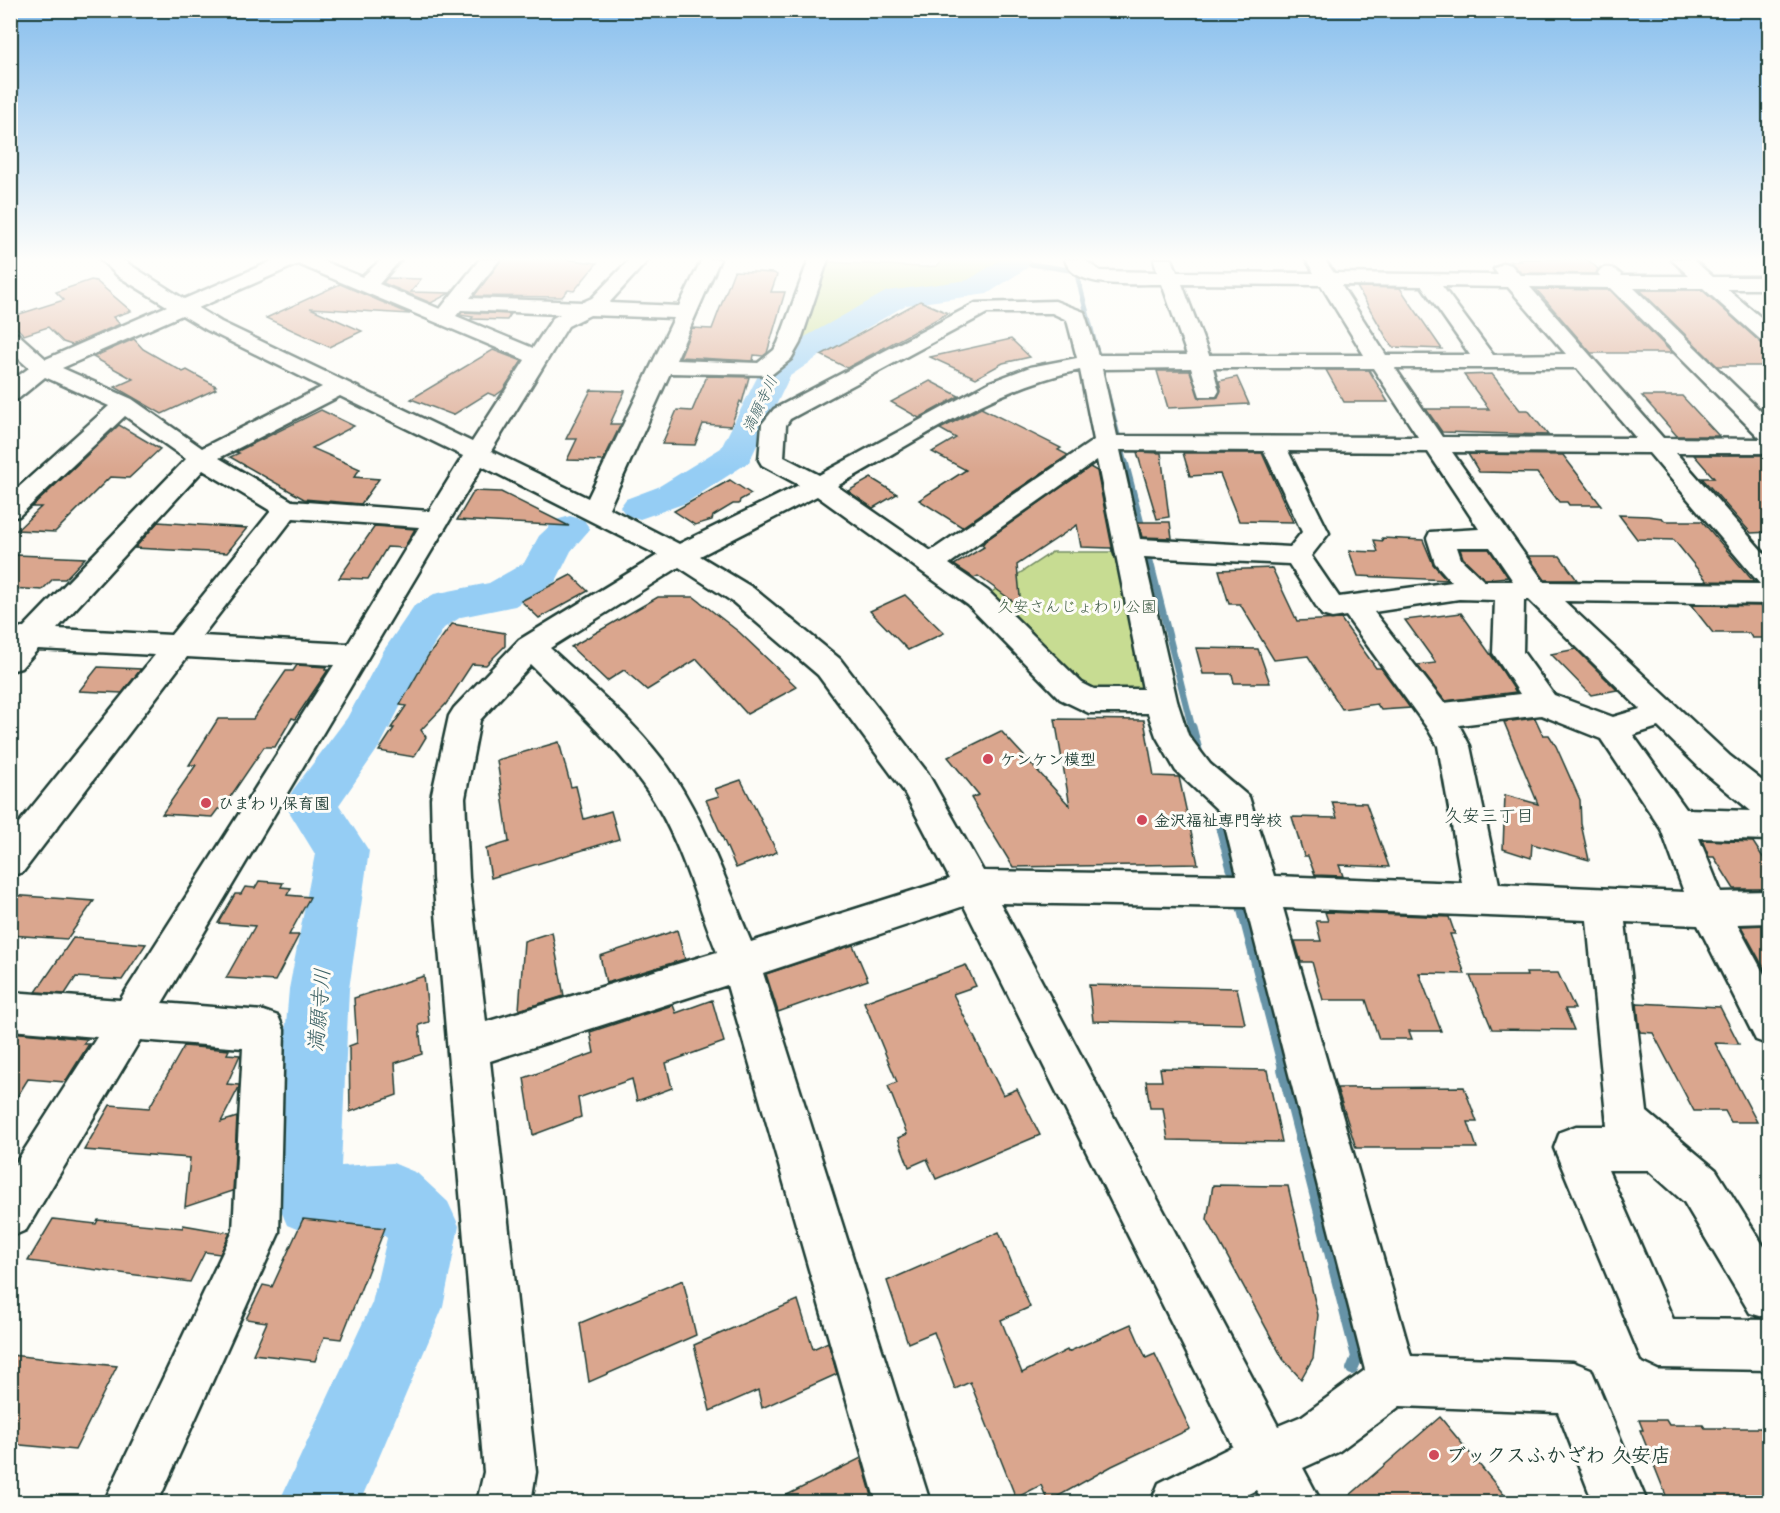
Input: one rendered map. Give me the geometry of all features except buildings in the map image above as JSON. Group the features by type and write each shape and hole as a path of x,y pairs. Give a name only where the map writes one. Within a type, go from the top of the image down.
{"street":[{"path":"10,394 43,368 129,330"},
{"path":"221,330 596,511 679,555 743,595 829,667 915,781 973,887 1266,1457 1294,1503"},
{"path":"484,330 538,358"},
{"path":"10,1214 356,655 477,453 555,330"},
{"path":"596,511 679,330"},
{"path":"661,366 763,370 783,354 794,330"},
{"path":"939,330 782,414 774,424 771,460 819,484 978,598 1071,691 1089,701 1161,701"},
{"path":"1081,330 1165,722 1188,765 1237,807 1393,1381"},
{"path":"1189,330 1208,391"},
{"path":"1359,330 1528,583 1508,653 1543,703"},
{"path":"1464,330 1486,361"},
{"path":"1555,330 1770,578"},
{"path":"1665,330 1770,434"},
{"path":"10,339 43,368 124,404 201,458 286,509 438,520"},
{"path":"504,1503 510,1472 470,1047 451,878 448,798 465,716 530,647 679,555 819,484 998,387 1038,372 1089,362 1581,360"},
{"path":"10,660 21,637 201,458 339,388"},
{"path":"10,510 124,404"},
{"path":"931,564 1106,443 1770,446"},
{"path":"1272,443 1316,533 1297,556"},
{"path":"10,861 286,509"},
{"path":"1478,591 1449,564 1440,538 1498,538"},
{"path":"1128,547 1297,556"},
{"path":"1297,556 1332,608 1459,590 1770,594"},
{"path":"1524,592 1665,713 1718,765 1770,807"},
{"path":"1353,605 1436,716 1454,746 1484,900"},
{"path":"21,637 356,655"},
{"path":"530,647 621,734 662,785 693,846 740,963 903,1503"},
{"path":"1436,716 1543,703 1612,730 1676,823 1709,909 1770,1026"},
{"path":"1612,730 1665,713"},
{"path":"1676,823 1770,826"},
{"path":"470,1047 973,887 1259,891 1709,909 1770,907"},
{"path":"1604,905 1627,1123 1700,1186 1769,1297"},
{"path":"10,1011 264,1030 256,1233 131,1503"},
{"path":"1657,1149 1576,1149 1659,1343 1770,1345"},
{"path":"1178,1503 1266,1457 1320,1434 1393,1381 1573,1387 1620,1503"}],"green space":[{"path":"806,330 831,330 800,347"},
{"name":"久安さんじょわり公園","path":"1052,552 1121,552 1150,696 1086,691 990,593"}],"waterway":[{"name":"満願寺川","path":"640,507 672,495 736,454 776,371 841,330"},
{"path":"1091,330 1097,352"},
{"path":"1105,383 1118,435"},
{"path":"1121,448 1125,464"},
{"path":"1125,462 1146,543"},
{"name":"満願寺川","path":"319,1502 407,1307 424,1226 393,1197 311,1201 306,1189 319,989 342,851 311,805 364,731 400,662 429,617 449,604 500,596 541,571 553,545 570,529"},
{"path":"1149,557 1192,728"},
{"path":"1192,727 1199,754"},
{"path":"1219,824 1231,869"},
{"path":"1241,908 1283,1070"},
{"path":"1283,1069 1357,1357 1352,1369"}],"place":[{"name":"ケンケン模型","path":"988,759"},
{"name":"ひまわり保育園","path":"206,803"},
{"name":"金沢福祉専門学校","path":"1142,820"},
{"name":"ブックスふかざわ 久安店","path":"1434,1455"}],"district":[{"name":"久安三丁目","path":"1489,816"}]}
